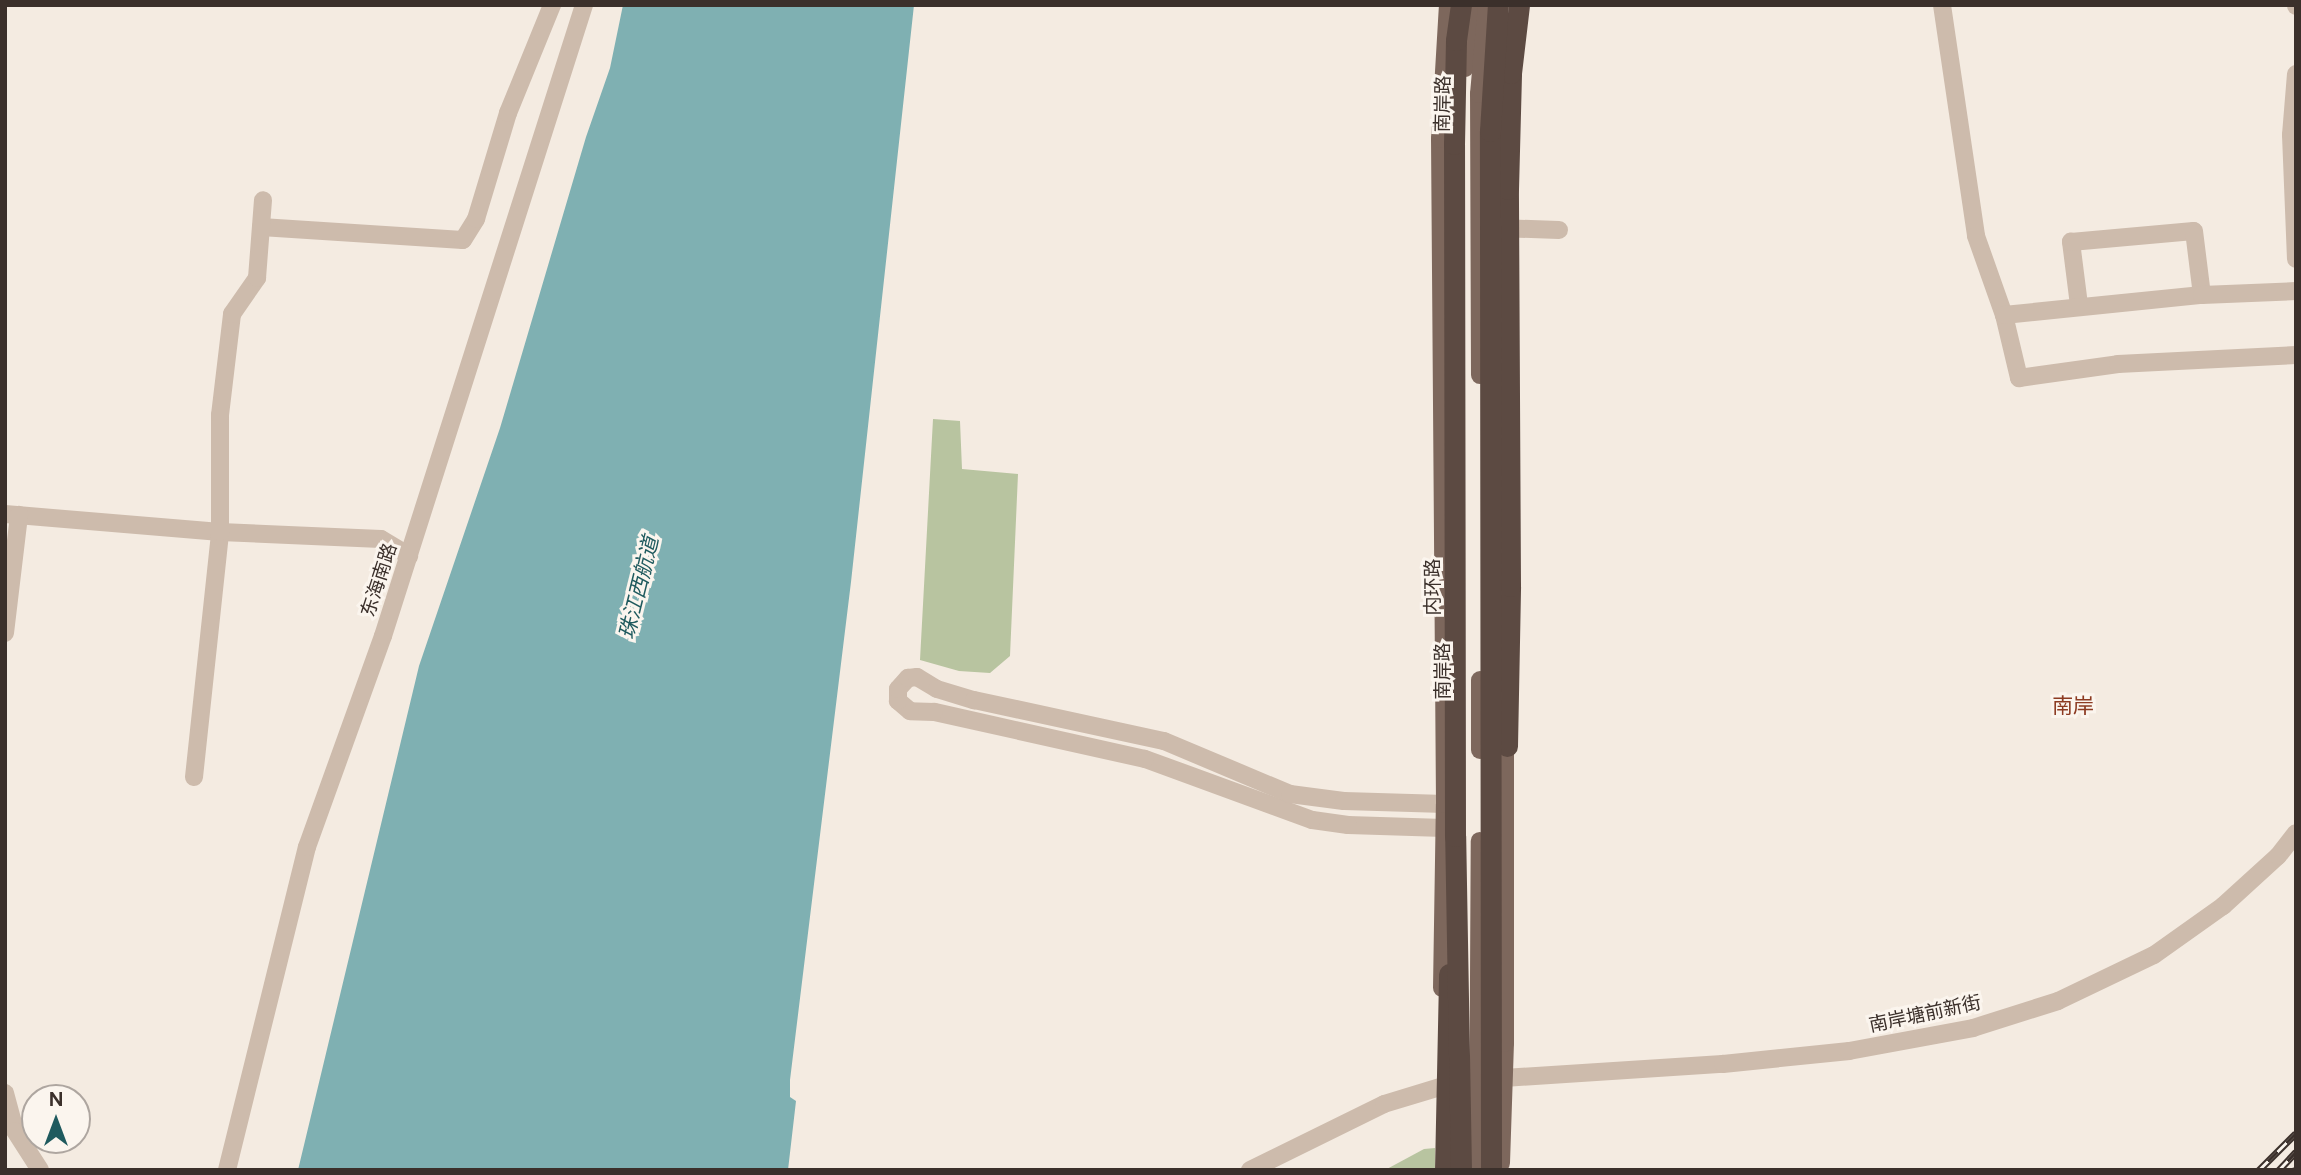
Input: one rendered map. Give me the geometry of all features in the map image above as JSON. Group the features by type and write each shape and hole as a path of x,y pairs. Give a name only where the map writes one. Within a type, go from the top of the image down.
{"highway":[{"name":"内环路","path":"1460,1170 1450,832 1454,130 1461,5"},
{"path":"1491,1170 1485,1114 1490,131 1498,5"},
{"path":"1507,746 1510,586 1508,176 1511,72 1518,5"},
{"path":"1444,1170 1450,832"},
{"path":"1485,1114 1501,1163"}],"main road":[{"path":"1444,1170 1440,1087 1450,832 1445,804 1440,139 1448,5"},
{"name":"南岸路","path":"1460,1170 1464,740 1463,102 1471,5"},
{"name":"南岸路","path":"1478,1170 1485,1114 1480,705 1479,105 1487,5"},
{"path":"1491,1170 1501,1163 1504,1078 1507,746 1500,691 1494,228 1496,88 1503,5"},
{"path":"1480,443 1497,404"},
{"path":"1480,705 1507,746"},
{"path":"1485,1114 1504,1078"}],"street":[{"path":"261,227 463,240 476,219 508,113 552,5"},
{"name":"东海南路","path":"227,1170 307,847 409,556 584,5"},
{"path":"1942,5 1976,236 2004,314 2020,378 2118,364 2296,355"},
{"path":"2296,74 2291,135 2296,259"},
{"path":"194,777 220,532 220,415 232,314 257,278 263,200"},
{"path":"1494,228 1559,230"},
{"path":"2079,305 2071,242 2194,231 2202,295"},
{"path":"2004,314 2202,295 2296,291"},
{"path":"5,633 12,514 220,532 381,540 409,556"},
{"path":"1445,804 1344,801 1290,794 1164,741 975,700 937,689 917,677 908,678 898,689 898,701 910,711 934,712 1145,759 1312,820 1450,832"},
{"name":"南岸塘前新街","path":"1504,1078 1723,1065 1849,1051 1973,1028 2058,1001 2154,955 2223,906 2278,856 2296,833"},
{"path":"1250,1170 1384,1104 1440,1087"},
{"path":"5,1093 9,1118 40,1170"}],"green space":[{"path":"933,419 960,421 962,469 1018,474 1010,656 990,673 959,671 920,660"},
{"path":"1435,1148 1435,1170 1385,1170 1424,1149"}],"water":[{"name":"珠江西航道","path":"623,5 914,5 851,582 790,1080 790,1097 796,1101 788,1170 298,1170 419,666 500,428 586,137 610,68"}],"railway":[{"path":"2259,1170 2296,1133"},
{"path":"2279,1170 2296,1152"}],"district":[{"name":"南岸","path":"2073,706"}]}
